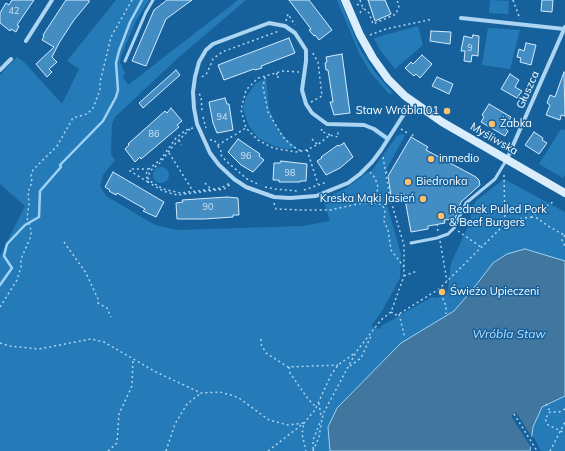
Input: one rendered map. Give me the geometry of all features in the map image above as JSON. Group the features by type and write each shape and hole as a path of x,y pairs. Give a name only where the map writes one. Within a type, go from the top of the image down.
{"street":[{"path":"26,41 52,0"},
{"name":"Myśliwska","path":"345,0 360,35 373,58 394,86 413,103 565,193"},
{"path":"461,18 520,25 565,28"},
{"path":"388,139 374,129 364,125 327,124 312,113 306,104 302,90 306,50 295,33 285,26 269,23 213,44 206,50 199,62 193,92 198,126 210,153 231,177 246,187 274,197 290,198 316,196 348,183 372,162 388,139 413,103"},
{"name":"Głuszca","path":"507,159 565,28"},
{"path":"0,70 11,59"}],"lane":[{"path":"125,61 146,12 153,0"},
{"path":"411,243 439,237 454,228 466,203 494,179 507,159"}],"path":[{"path":"0,307 17,280 21,267 20,259 31,236 26,218 29,204 28,192 32,182 33,170 57,146 74,118 87,114 93,108 100,90 100,82 111,36 132,0"},
{"path":"360,0 363,8 369,13 373,24 396,14 399,6 397,0"},
{"path":"513,0 521,20 520,25"},
{"path":"357,5 361,3"},
{"path":"360,13 363,8"},
{"path":"201,78 207,74 213,59 222,52 277,32 285,26 288,14 298,30"},
{"path":"370,35 386,28 433,19"},
{"path":"306,104 322,96 318,62 311,50"},
{"path":"304,72 283,71 258,78 246,90 241,110 246,128 258,140 273,148 301,151 318,145 330,135 338,137 339,125"},
{"path":"277,73 276,77 281,77"},
{"path":"265,76 263,87 268,112 283,137 292,146 301,151"},
{"path":"198,93 201,96 202,114 207,129"},
{"path":"149,169 130,170 163,191 178,195 224,189 232,182 221,188 172,192 149,182 146,174 149,169 161,159 176,138 198,126"},
{"path":"218,145 246,128"},
{"path":"149,182 148,178 150,171 160,163 190,129"},
{"path":"401,129 409,134"},
{"path":"412,136 415,132"},
{"path":"209,134 211,140 214,140 222,151 220,154 247,179 275,189 301,191 324,183 331,187"},
{"path":"312,139 318,145"},
{"path":"179,140 181,145"},
{"path":"307,150 318,185"},
{"path":"169,153 193,191"},
{"path":"313,451 314,436 321,419 348,367 356,352 382,320 391,312 404,276 404,245 390,198 382,156"},
{"path":"386,173 388,169"},
{"path":"370,172 376,178 378,188 376,197 378,203"},
{"path":"504,175 505,224"},
{"path":"205,183 211,189"},
{"path":"274,197 274,205 276,209 330,210 362,203 378,203 383,206 386,215 384,224 388,230 391,250 404,267"},
{"path":"383,206 390,198"},
{"path":"531,217 553,202"},
{"path":"391,312 395,315 399,314 439,290 505,224 518,219 531,217 537,218 564,235 562,240 565,246"},
{"path":"437,224 447,281"},
{"path":"454,228 481,247"},
{"path":"64,242 86,273 98,299 98,303 107,308 111,317"},
{"path":"404,276 417,271"},
{"path":"439,290 446,306 446,314"},
{"path":"399,314 405,338"},
{"path":"348,367 361,358 371,334"},
{"path":"0,343 39,349 91,339 104,342 156,372 201,393 220,392 240,398 269,420 288,425 304,423"},
{"path":"262,339 261,344 266,353 289,366 338,365"},
{"path":"268,451 304,423 319,402 322,393 338,365 356,352"},
{"path":"108,451 117,443 119,414 132,386 133,358"},
{"path":"289,366 290,373 308,399 316,407"},
{"path":"166,451 175,424 187,404 201,393"},
{"path":"313,451 319,437 321,419 319,402"},
{"path":"546,404 550,412"},
{"path":"550,412 559,412 565,409"},
{"path":"550,412 546,417 546,422 552,427 565,433"},
{"path":"514,414 537,451"},
{"path":"550,451 559,430 565,422"},
{"path":"304,423 302,434 306,451"}],"shaded area":[{"path":"116,0 149,0 136,21 121,56 120,62 125,73 123,77 128,85 238,0 246,0 179,57 115,117 112,124 111,154 115,160 103,175 100,186 106,196 155,225 177,230 303,226 330,221 323,199 345,189 368,172 370,173 397,136 402,134 405,135 385,172 390,203 387,205 401,254 400,278 382,311 371,326 379,329 383,325 432,297 438,298 448,291 451,263 471,220 471,208 477,200 504,179 565,212 565,261 553,259 473,289 454,311 401,343 337,408 328,427 330,451 0,451 0,256 25,206 0,184 0,75 17,57 26,64 62,104 79,69 67,61"},
{"path":"337,0 340,0 360,49 374,71 392,92 390,95 371,73 360,55"},
{"path":"490,0 509,1 508,14 489,13"},
{"path":"418,26 423,45 395,69 380,50 374,38"},
{"path":"488,28 520,30 510,69 482,65"},
{"path":"266,78 269,108 275,124 286,139 297,148 287,149 274,146 258,138 249,126 243,109 246,97 255,84"},
{"path":"561,129 565,130 565,175 563,178 539,164"},
{"path":"161,167 167,169 169,175 167,181 161,183 155,181 153,175 155,169"},
{"path":"565,396 565,451 541,451 532,434 533,427 542,407"}],"water":[{"name":"Wróbla Staw","path":"525,249 565,261 565,396 542,407 533,427 530,451 330,451 328,427 337,408 401,343 454,311 493,263 507,254"}],"pier":[{"path":"516,412 533,439 532,449 511,416"}],"building":[{"path":"12,0 34,0 17,25 19,26 16,32 11,29 10,31 0,23 0,13 6,3 9,5"},
{"path":"66,0 89,0 89,2 74,20 59,43 52,57 57,62 49,69 52,72 47,77 36,64 54,47 42,40 43,35"},
{"path":"167,0 192,0 166,19 146,66 132,61 154,10"},
{"path":"289,0 309,0 332,30 319,40 309,30 311,29"},
{"path":"368,0 385,0 391,14 375,21"},
{"path":"542,0 553,0 552,12 541,11"},
{"path":"431,31 451,32 450,44 430,41"},
{"path":"473,35 479,36 478,56 472,55 471,62 464,61 465,51 461,51 464,36 472,38"},
{"path":"289,38 295,53 261,66 262,68 254,69 224,80 218,65"},
{"path":"526,43 536,45 531,65 520,62 521,58 517,57 519,49 524,51"},
{"path":"342,54 350,113 334,115 330,102 333,102 328,70 326,70 325,63 327,62 326,57"},
{"path":"422,55 432,64 420,78 416,74 414,76 405,68 411,62 413,64"},
{"path":"176,70 180,75 143,108 139,103"},
{"path":"564,72 565,116 561,115 560,120 546,115 550,105 547,103 550,95 555,97"},
{"path":"510,74 519,80 515,87 522,91 517,98 501,89"},
{"path":"437,77 453,84 449,94 432,86"},
{"path":"225,98 227,104 229,104 233,130 217,133 213,123 209,102"},
{"path":"489,104 511,117 505,128 508,131 505,136 481,122 484,117 482,115"},
{"path":"171,108 182,121 177,125 179,127 141,159 140,157 135,162 125,149 129,145 128,144 165,111 167,113"},
{"path":"534,132 543,138 542,140 547,143 539,154 525,145"},
{"path":"411,137 428,147 426,150 476,177 479,180 480,185 461,202 455,219 444,220 445,223 428,226 428,229 411,232 404,194 391,196 388,176"},
{"path":"238,139 260,154 259,156 264,160 253,172 241,165 228,152"},
{"path":"344,143 353,157 340,168 326,175 317,161 338,145 339,146"},
{"path":"281,161 307,164 306,181 279,182 279,180 273,180 274,163 280,163"},
{"path":"113,172 164,202 156,217 143,211 145,209 117,193 116,195 109,191 110,190 105,187"},
{"path":"227,197 238,198 239,215 233,215 233,217 204,219 177,219 176,203 183,202 182,200"}],"waterway":[{"path":"0,285 12,268 4,256 7,244 25,225 39,217 40,191 61,167 60,165 103,121 116,97 118,90 116,63 119,51 130,22 142,0"}],"place":[{"name":"Staw Wróbla 01","path":"447,111"},
{"name":"Żabka","path":"492,124"},
{"name":"inmedio","path":"431,159"},
{"name":"Biedronka","path":"408,182"},
{"name":"Kreska Mąki Jasień","path":"423,199"},
{"name":"Rednek Pulled Pork & Beef Burgers","path":"441,216"},
{"name":"Świeżo Upieczeni","path":"442,292"}]}
